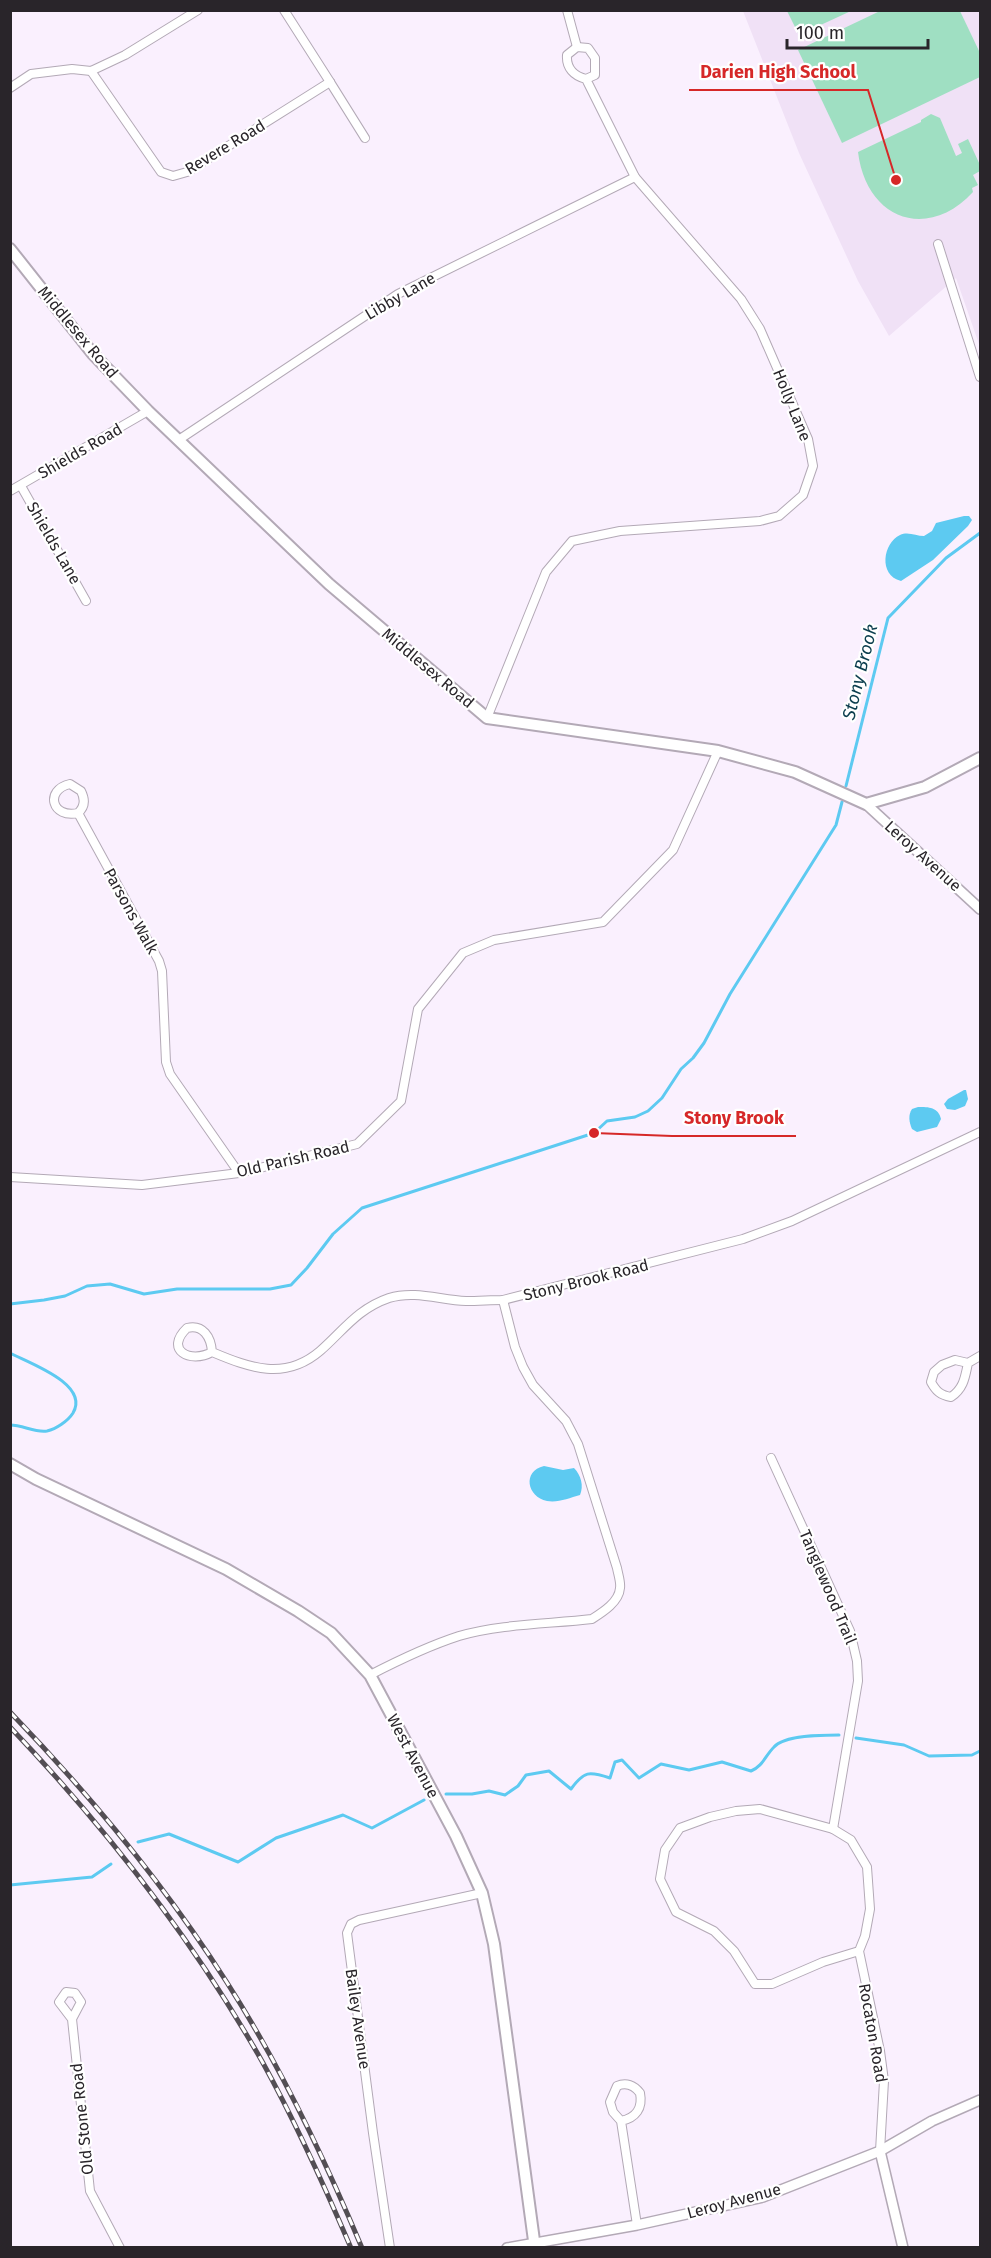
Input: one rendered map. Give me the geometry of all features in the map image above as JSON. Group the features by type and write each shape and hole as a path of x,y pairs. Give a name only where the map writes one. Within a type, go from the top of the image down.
{"main road":[{"name":"Middlesex Road","path":"10,249 93,354 148,411 329,584 487,718 718,751 795,772 866,804"},
{"path":"866,804 924,787 981,758"},
{"name":"West Avenue","path":"10,1464 36,1479 225,1569 298,1611 331,1633 370,1675 456,1836 482,1893 496,1955 535,2245"}],"street":[{"path":"10,88 31,74 72,69 91,71 125,55 198,10"},
{"path":"284,10 365,138"},
{"name":"Holly Lane","path":"567,10 577,46"},
{"name":"Holly Lane","path":"577,46 588,48 595,58 595,75 586,79 572,72 567,60 569,51 577,46"},
{"name":"Revere Road","path":"91,71 161,172 173,176 187,172 330,82"},
{"name":"Holly Lane","path":"487,718 546,572 572,541 620,531 760,521 779,516 802,495 813,466 808,439 760,329 741,298 635,177 586,79"},
{"name":"Libby Lane","path":"180,440 398,294 635,177"},
{"path":"938,244 981,377"},
{"name":"Shields Road","path":"10,491 148,411"},
{"name":"Shields Lane","path":"21,486 86,601"},
{"name":"Old Parish Road","path":"10,1177 142,1185 239,1173 357,1144 400,1101 418,1010 463,953 494,940 604,921 673,850 718,751"},
{"name":"Parsons Walk","path":"70,783 81,791 84,802 78,813 70,815 56,807 55,795 63,785 70,783"},
{"name":"Leroy Avenue","path":"866,804 981,909"},
{"name":"Parsons Walk","path":"78,813 159,961 162,971 166,1062 170,1074 239,1173"},
{"name":"Stony Brook Road","path":"370,1675 422,1649 461,1636 490,1630 592,1619 605,1611 615,1600 620,1588 617,1568 578,1444 566,1421 533,1385 523,1367 515,1347 503,1300 743,1239 792,1221 981,1132"},
{"path":"212,1352 210,1339 202,1329 187,1328 179,1337 179,1347 183,1355 188,1357 200,1357 212,1352 237,1363 259,1369 285,1369 298,1365 320,1350 346,1323 360,1313 391,1298 409,1295 465,1301 503,1300"},
{"path":"968,1363 964,1383 951,1397 942,1395 931,1382 934,1372 942,1365 955,1360 968,1363 981,1356"},
{"name":"Tanglewood Trail","path":"771,1458 850,1630 857,1661 858,1681 833,1829"},
{"name":"Rocaton Road","path":"859,1951 824,1962 772,1984 755,1984 734,1951 714,1931 676,1912 660,1879 665,1851 680,1828 710,1817 736,1811 760,1809 833,1829 851,1840 867,1867 870,1909 865,1936 859,1951 884,2081 880,2151"},
{"name":"Bailey Avenue","path":"390,2247 347,1933 351,1924 359,1920 482,1893"},
{"name":"Old Stone Road","path":"72,2019 90,2191 120,2247"},
{"path":"621,2121 629,2119 639,2111 640,2093 632,2085 617,2086 610,2102 613,2112 621,2121 638,2225"},
{"name":"Leroy Avenue","path":"507,2247 535,2245 638,2225 764,2197 880,2151 932,2121 981,2100"},
{"path":"880,2151 903,2247"}],"shaded area":[{"path":"743,11 980,11 980,347 956,278 889,336 858,281 799,153"}],"green space":[{"path":"787,11 851,11 799,35"},
{"path":"880,11 960,11 980,53 980,77 842,143 798,50"},
{"path":"931,114 940,118 956,156 962,153 958,144 968,139 980,165 980,171 973,175 978,185 972,188 973,192 955,207 937,216 919,219 901,216 886,207 873,194 863,175 858,152 921,122"}],"water":[{"path":"969,516 972,520 968,526 933,560 901,581 889,572 885,559 894,539 906,533 924,536 932,531 936,523"},
{"path":"966,1090 968,1099 965,1106 955,1110 947,1109 944,1104 948,1099"},
{"path":"918,1107 938,1112 941,1119 937,1127 917,1132 912,1129 910,1114 912,1109"},
{"path":"544,1466 563,1470 574,1468 581,1481 580,1495 564,1500 547,1501 535,1495 531,1489 530,1478 532,1473"}],"waterway":[{"name":"Stony Brook","path":"846,786 888,618 946,558 980,533"},
{"name":"Stony Brook","path":"10,1304 65,1296 87,1286 110,1284 144,1294 177,1289 270,1289 291,1285 333,1234 362,1208 594,1133 607,1121 635,1117 648,1111 662,1098 681,1069 704,1043 730,994 836,825 842,802"},
{"name":"Stony Brook","path":"10,1353 43,1369 66,1384 73,1393 76,1403 71,1416 50,1430 38,1431 10,1425"},
{"path":"446,1794 472,1794 489,1791 505,1795 518,1786 526,1775 549,1771 571,1789 588,1774 610,1778 615,1762 622,1760 639,1778 661,1764 689,1770 722,1762 751,1771 761,1764 774,1747 786,1740 804,1736 839,1735"},
{"path":"856,1738 904,1745 929,1756 972,1755 980,1751"},
{"path":"138,1842 169,1834 238,1862 276,1838 343,1815 372,1828 424,1800"},
{"path":"10,1885 92,1877 111,1864"}],"railway":[{"path":"10,1712 69,1775 125,1841 152,1875 226,1981 265,2045 300,2111 362,2248"},
{"path":"10,1727 81,1805 147,1888 208,1973 275,2086 309,2154 351,2248"}],"place":[{"name":"Darien High School","path":"896,180"},
{"name":"Stony Brook","path":"594,1133"}]}
